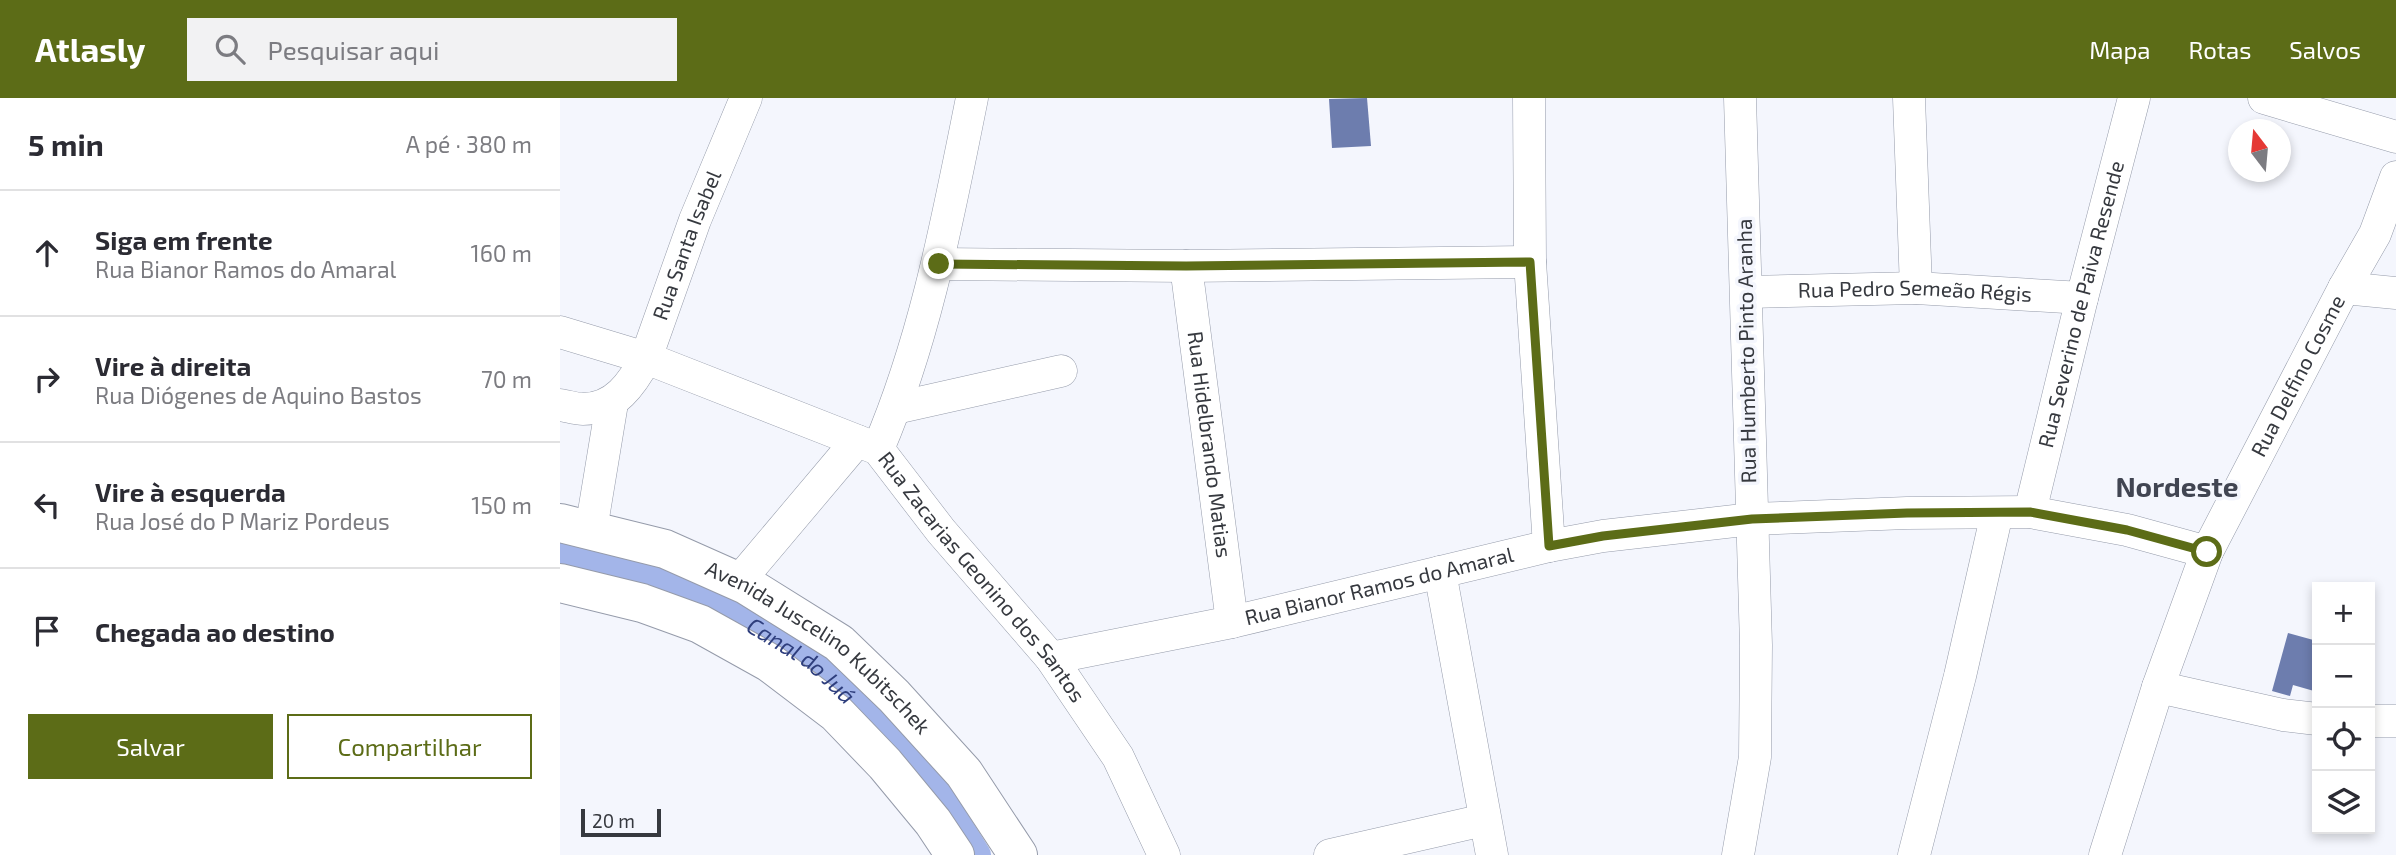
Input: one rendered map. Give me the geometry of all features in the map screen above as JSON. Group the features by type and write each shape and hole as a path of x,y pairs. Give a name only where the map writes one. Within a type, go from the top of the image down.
{"street":[{"name":"Rua Santa Isabel","path":"619,396 646,358 695,220 746,98"},
{"path":"739,582 867,445 895,408 939,264 972,98"},
{"path":"1529,98 1530,262 1549,546"},
{"name":"Rua Humberto Pinto Aranha","path":"1738,855 1755,757 1756,645 1740,98"},
{"path":"1909,98 1916,288"},
{"name":"Rua Severino de Paiva Resende","path":"2030,512 2134,98"},
{"path":"2264,98 2396,137"},
{"name":"Rua Delfino Cosme","path":"2105,855 2158,687 2207,552 2344,288 2375,234 2396,177"},
{"path":"939,264 1186,266 1530,262"},
{"name":"Rua Hidelbrando Matias","path":"1186,266 1232,622"},
{"name":"Rua Pedro Semeão Régis","path":"1747,292 1916,288 2082,298"},
{"path":"2344,288 2396,293"},
{"name":"Rua Zacarias Geonino dos Santos","path":"560,332 646,358 867,445 1051,658 1118,757 1164,855"},
{"path":"895,408 1061,370"},
{"path":"560,405 583,409 619,396"},
{"path":"576,527 619,396"},
{"name":"Rua Bianor Ramos do Amaral","path":"1051,658 1232,622 1549,546 1603,536 1752,519 2030,512 2127,530 2207,552"},
{"path":"1914,855 1960,676 1997,513"},
{"name":"Avenida Juscelino Kubitschek","path":"576,527 665,549 739,582 839,643 894,696 964,772 1018,855"},
{"path":"1440,572 1492,855"},
{"name":"Avenida Juscelino Kubitschek","path":"560,583 642,603 700,624 770,663 836,713 885,764 955,855"},
{"path":"2158,687 2283,715 2312,718"},
{"path":"2375,721 2396,721"},
{"path":"1330,855 1484,820"}],"building":[{"path":"1367,98 1371,146 1332,148 1329,99"},
{"path":"2288,633 2312,640 2312,690 2293,685 2290,696 2272,691"}],"waterway":[{"name":"Canal do Juá","path":"560,556 659,581 727,610 812,662 868,716 936,790 977,855"}],"district":[{"name":"Nordeste","path":"2177,487"}],"route":[{"path":"939,264 1186,266 1530,262 1549,546 1603,536 1752,519 2030,512 2127,530 2207,552"}]}
